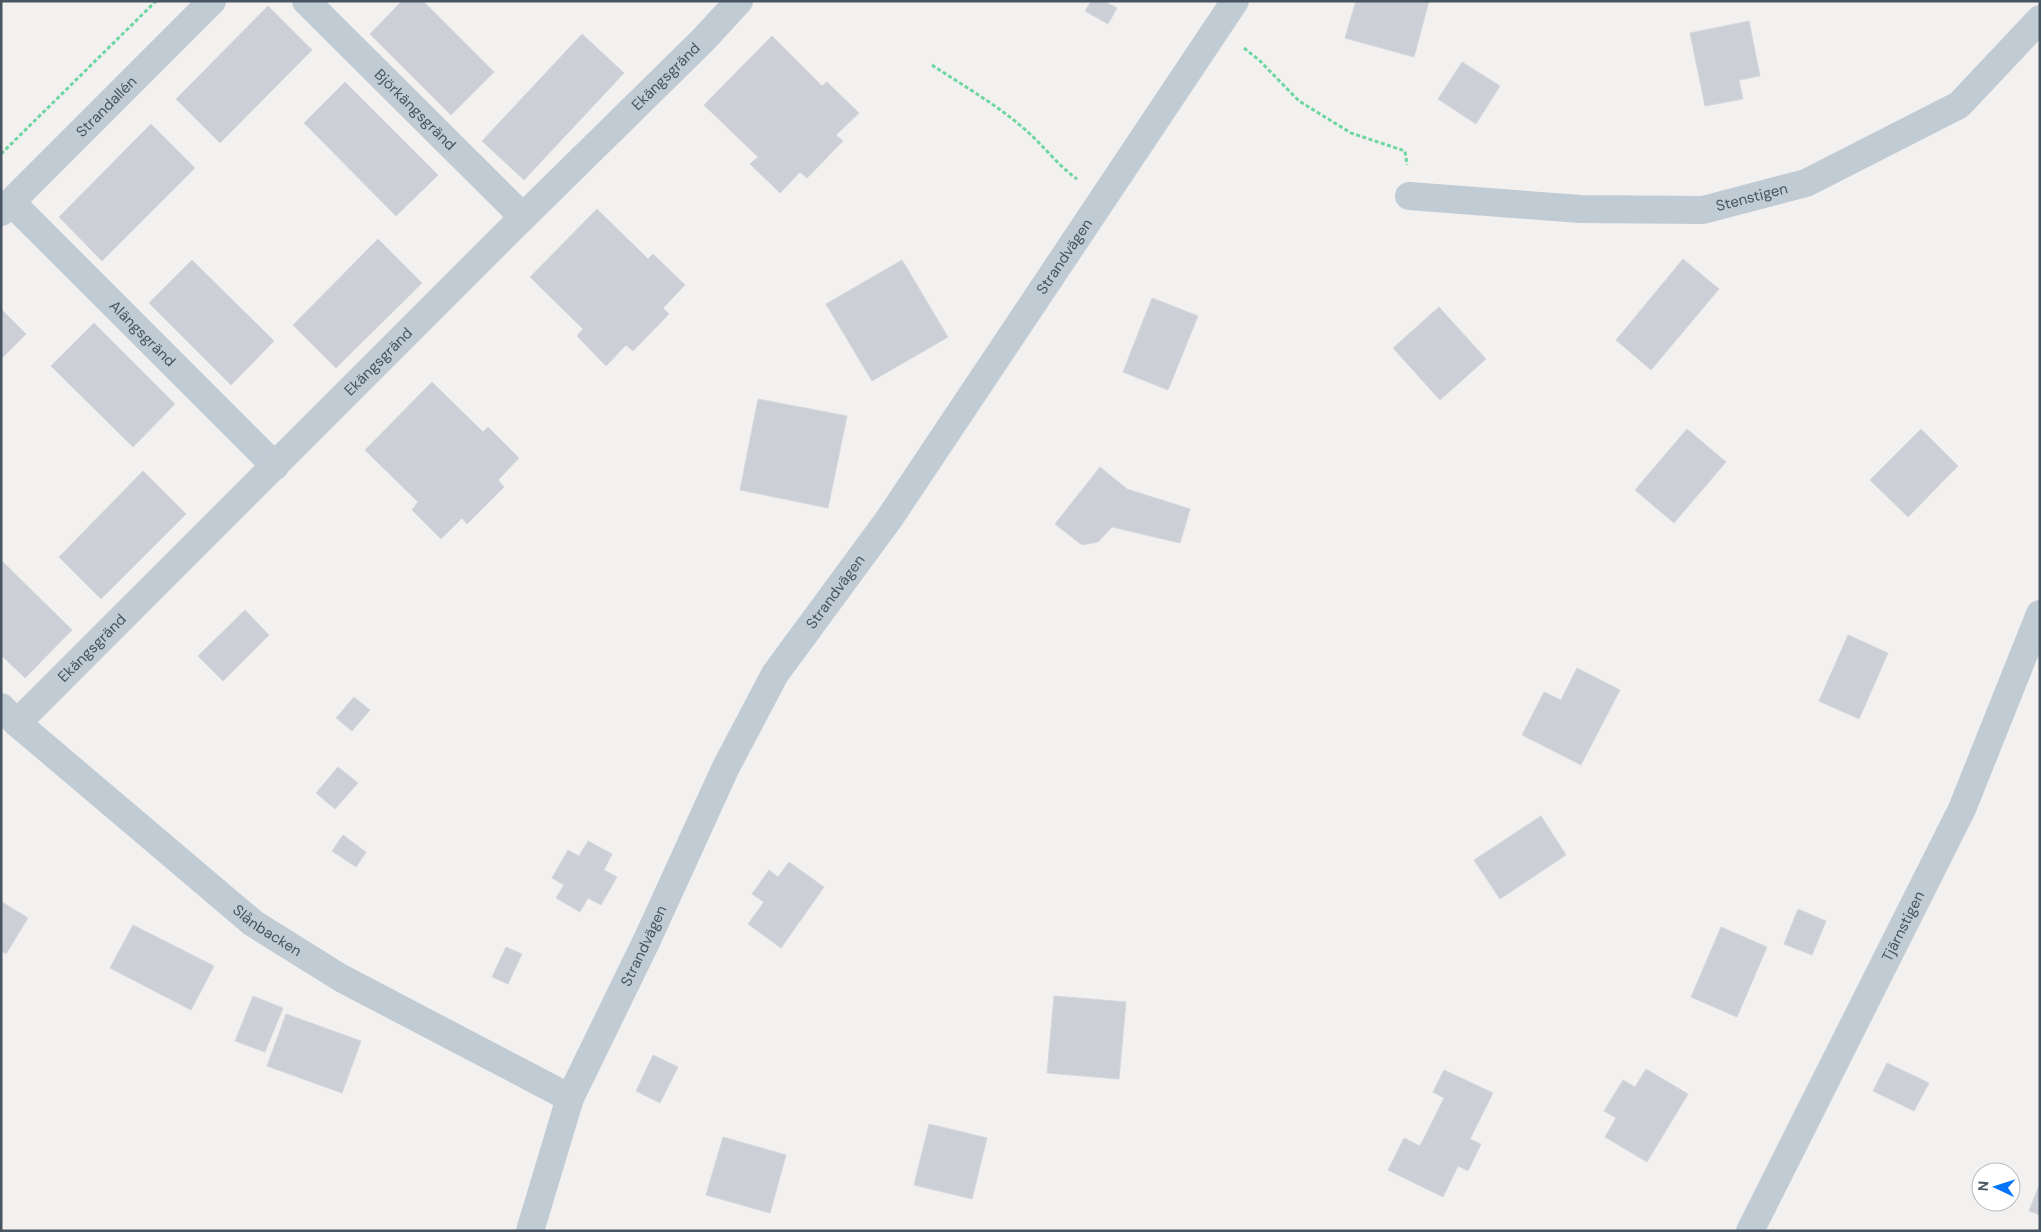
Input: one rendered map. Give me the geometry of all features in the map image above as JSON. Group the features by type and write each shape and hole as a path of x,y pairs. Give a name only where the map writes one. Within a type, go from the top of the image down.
{"street":[{"name":"Strandallén","path":"4,205 212,1"},
{"name":"Björkängsgränd","path":"306,1 523,217"},
{"name":"Ekängsgränd","path":"9,715 275,466 523,217 703,40 739,1"},
{"name":"Strandvägen","path":"530,1231 570,1098 647,940 726,767 775,674 889,519 1235,1"},
{"name":"Stenstigen","path":"1409,196 1580,209 1703,210 1806,184 1959,105 2040,20"},
{"name":"Alängsgränd","path":"4,205 275,466"},
{"name":"Tjärnstigen","path":"1750,1231 1962,809 2038,621"},
{"name":"Slånbacken","path":"9,715 253,923 341,978 570,1098"}],"path":[{"path":"1,154 156,1"},
{"path":"1218,28 1259,60 1299,101 1351,133 1405,151"},
{"path":"932,65 1003,112 1030,134 1062,168 1103,199"}],"building":[{"path":"402,1 423,1 494,72 451,115 370,34"},
{"path":"1091,1 1104,1 1117,8 1108,24 1085,11"},
{"path":"1356,1 1429,1 1414,57 1345,38"},
{"path":"268,6 312,50 220,143 176,99"},
{"path":"1749,21 1760,76 1739,80 1743,99 1705,106 1690,33"},
{"path":"582,34 624,73 524,180 482,141"},
{"path":"772,36 822,86 827,82 859,113 836,135 843,141 807,178 800,172 780,193 750,164 758,157 704,105"},
{"path":"1462,62 1500,86 1476,124 1438,99"},
{"path":"345,82 438,175 396,216 304,123"},
{"path":"151,124 195,168 102,261 59,217"},
{"path":"597,209 648,259 653,254 685,285 663,308 669,314 633,351 626,345 606,366 577,336 583,329 530,277"},
{"path":"378,239 422,283 336,368 293,325"},
{"path":"1683,259 1719,289 1651,370 1616,340"},
{"path":"192,260 274,341 231,385 149,303"},
{"path":"902,260 948,337 872,381 826,304"},
{"path":"1152,298 1198,316 1168,390 1123,372"},
{"path":"1439,307 1486,359 1440,400 1393,348"},
{"path":"1,309 26,334 1,359"},
{"path":"94,323 175,404 133,447 51,366"},
{"path":"432,382 483,432 488,427 519,458 498,480 504,487 467,524 462,518 441,539 412,510 418,502 365,450"},
{"path":"758,399 847,416 828,508 740,490"},
{"path":"1687,429 1726,462 1674,523 1635,490"},
{"path":"1921,429 1958,466 1908,517 1870,480"},
{"path":"1100,467 1127,489 1190,509 1180,543 1112,527 1098,542 1082,545 1055,524"},
{"path":"143,471 186,514 101,599 59,557"},
{"path":"1,560 72,630 25,678 1,655"},
{"path":"245,610 269,635 223,681 198,656"},
{"path":"1848,635 1888,653 1859,719 1819,701"},
{"path":"1577,668 1620,690 1581,765 1522,735 1544,692 1561,700"},
{"path":"354,697 370,710 352,731 336,718"},
{"path":"338,767 358,783 335,809 316,793"},
{"path":"1541,816 1566,855 1500,899 1474,860"},
{"path":"343,835 366,852 356,867 332,851"},
{"path":"588,841 612,854 604,870 617,877 601,905 588,898 580,912 556,898 564,885 552,878 568,850 579,856"},
{"path":"789,862 824,887 781,948 748,924 764,902 752,894 769,870 778,877"},
{"path":"2,902 28,918 6,954 1,951"},
{"path":"1798,909 1826,921 1812,955 1784,944"},
{"path":"133,925 214,966 191,1010 110,968"},
{"path":"1721,927 1767,947 1737,1017 1691,997"},
{"path":"506,947 522,954 508,984 492,977"},
{"path":"253,996 283,1008 265,1052 235,1041"},
{"path":"1054,996 1126,1002 1119,1079 1047,1073"},
{"path":"286,1014 361,1041 342,1093 267,1066"},
{"path":"653,1055 678,1067 660,1103 636,1091"},
{"path":"1887,1063 1929,1083 1914,1111 1873,1091"},
{"path":"1646,1069 1688,1094 1647,1162 1605,1137 1616,1118 1604,1111 1623,1080 1635,1087"},
{"path":"1444,1070 1493,1093 1470,1139 1481,1144 1468,1171 1458,1166 1443,1197 1388,1170 1404,1138 1420,1146 1444,1098 1433,1092"},
{"path":"929,1124 987,1138 972,1199 914,1185"},
{"path":"723,1137 786,1155 770,1213 706,1195"},
{"path":"2040,1183 2040,1215 2029,1211"}]}
